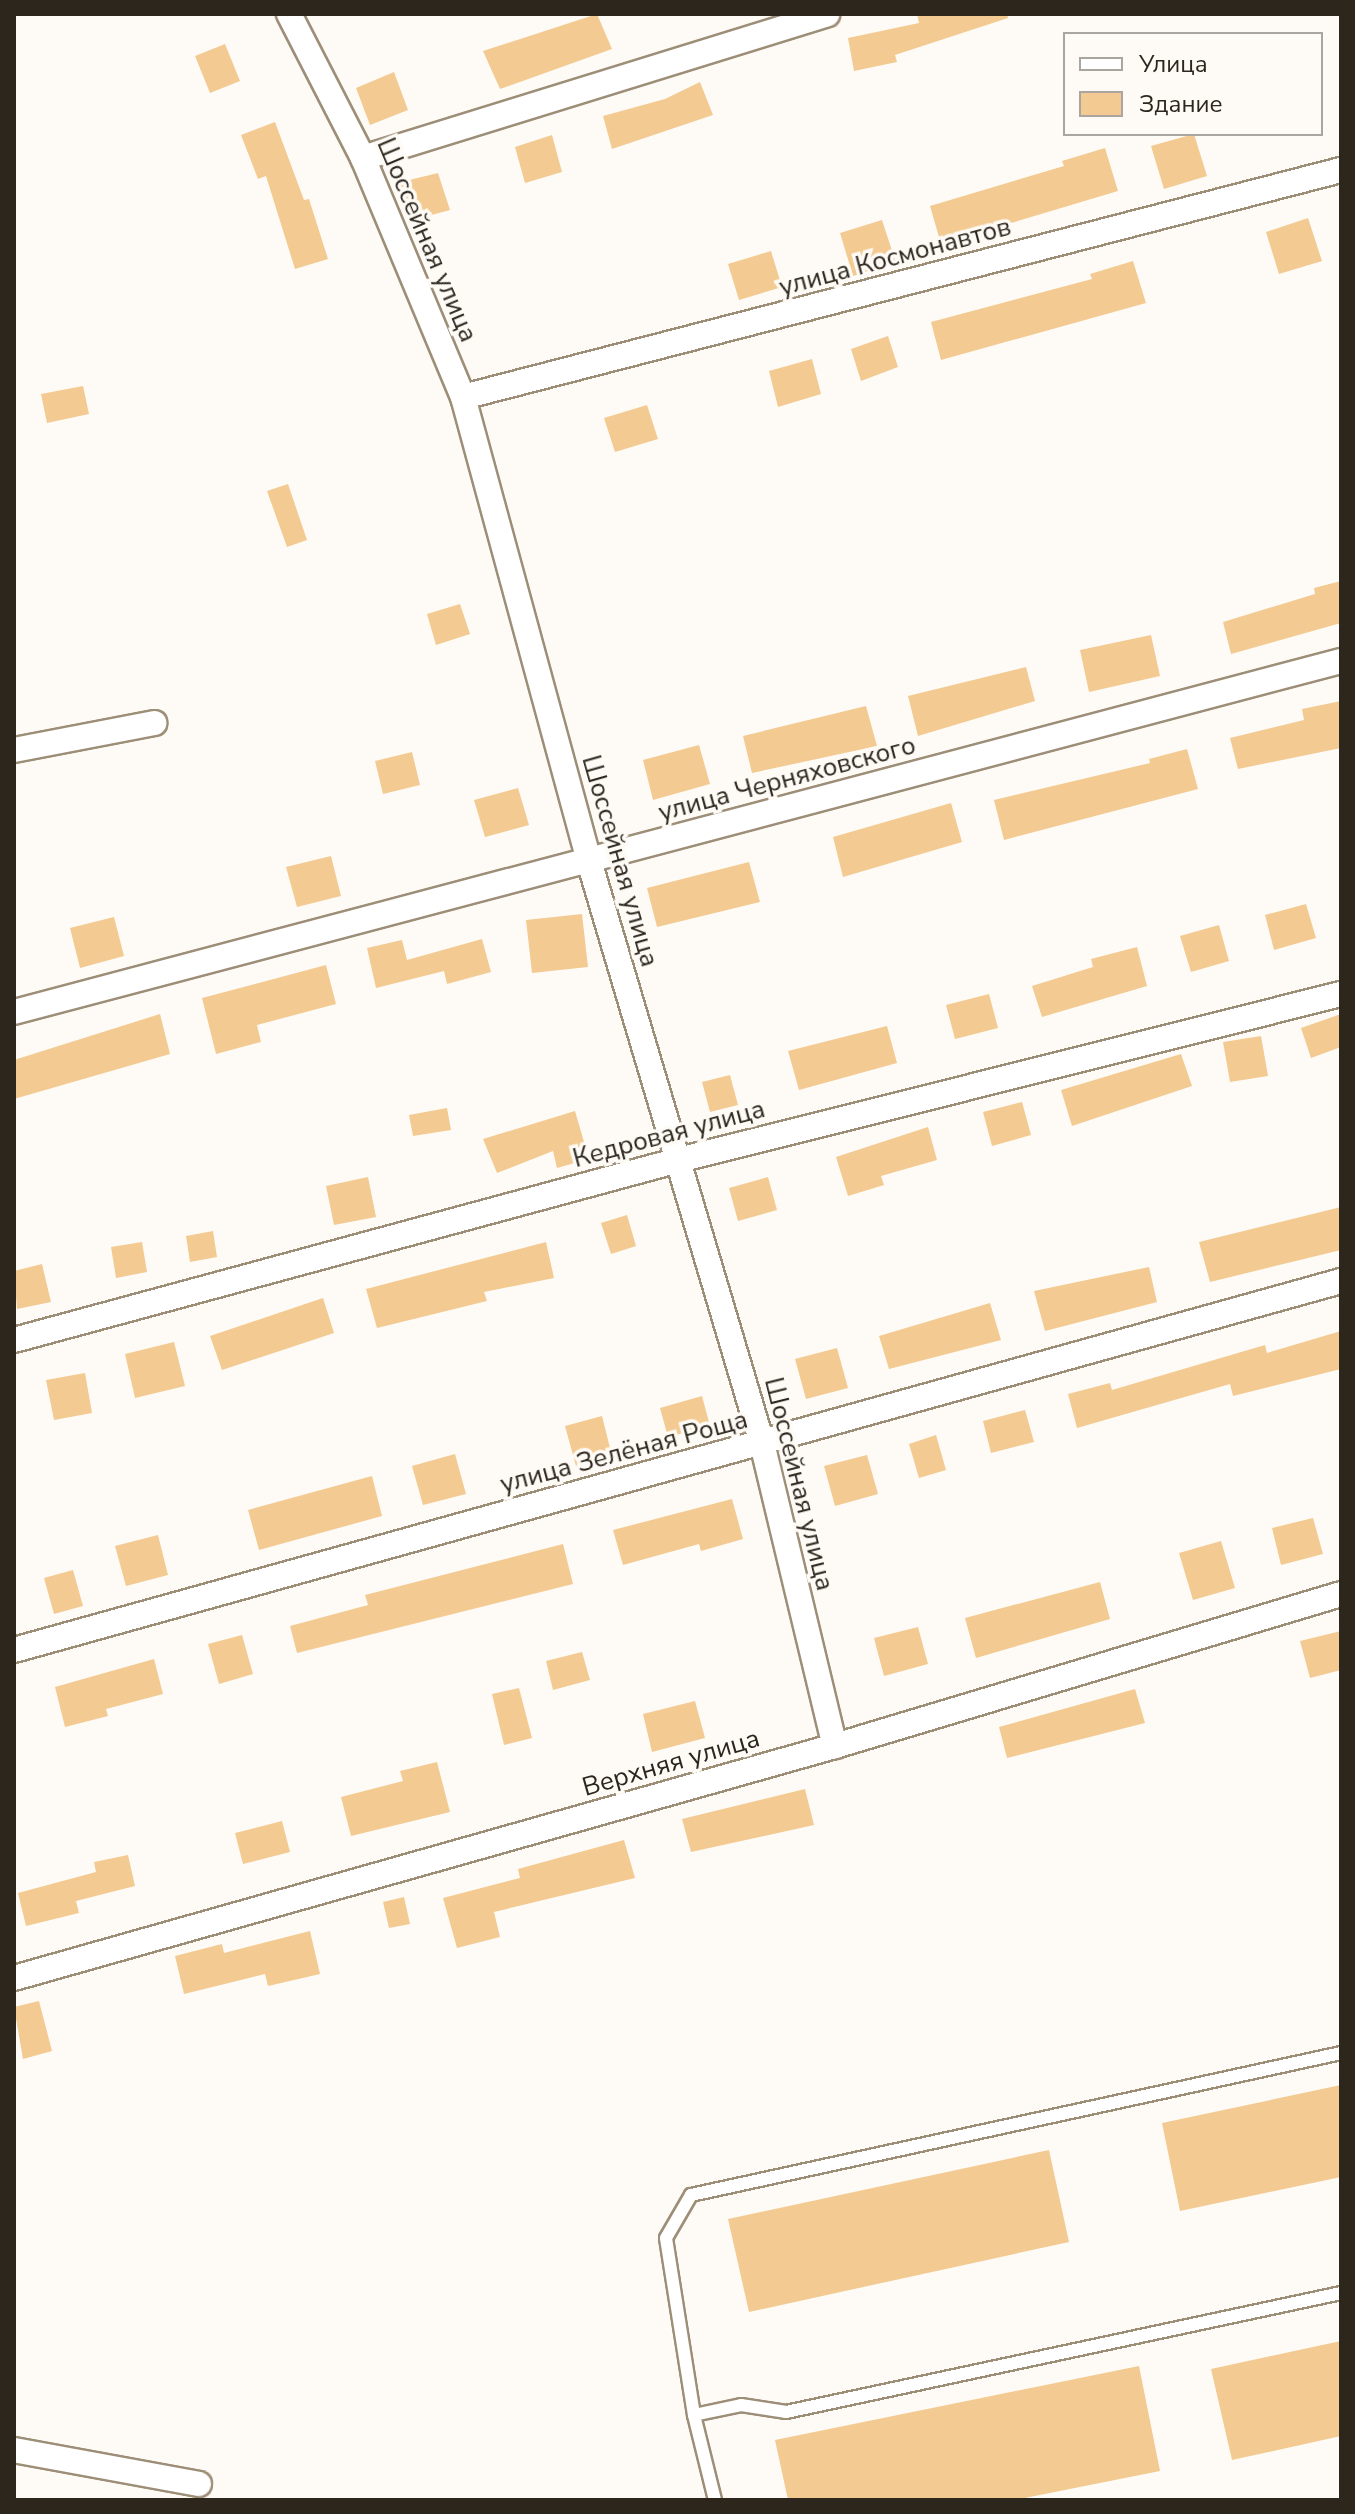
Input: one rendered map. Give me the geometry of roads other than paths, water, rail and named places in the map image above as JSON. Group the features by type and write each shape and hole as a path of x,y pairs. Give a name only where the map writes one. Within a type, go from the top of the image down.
{"street":[{"name":"Шоссейная улица","path":"289,14 363,158 463,397 589,861 762,1443 835,1746"},
{"path":"363,158 827,14"},
{"name":"улица Космонавтов","path":"463,397 1341,170"},
{"name":"улица Черняховского","path":"14,1012 1341,661"},
{"path":"14,750 154,723"},
{"name":"Кедровая улица","path":"14,1340 679,1160 1341,994"},
{"name":"улица Зелёная Роща","path":"14,1650 1341,1281"},
{"name":"Верхняя улица","path":"14,1978 835,1746 1341,1594"},
{"path":"14,2450 199,2484"}],"lane":[{"path":"715,2500 694,2415 666,2238 691,2195 1341,2053"},
{"path":"694,2415 741,2405 786,2412 1341,2293"}]}
